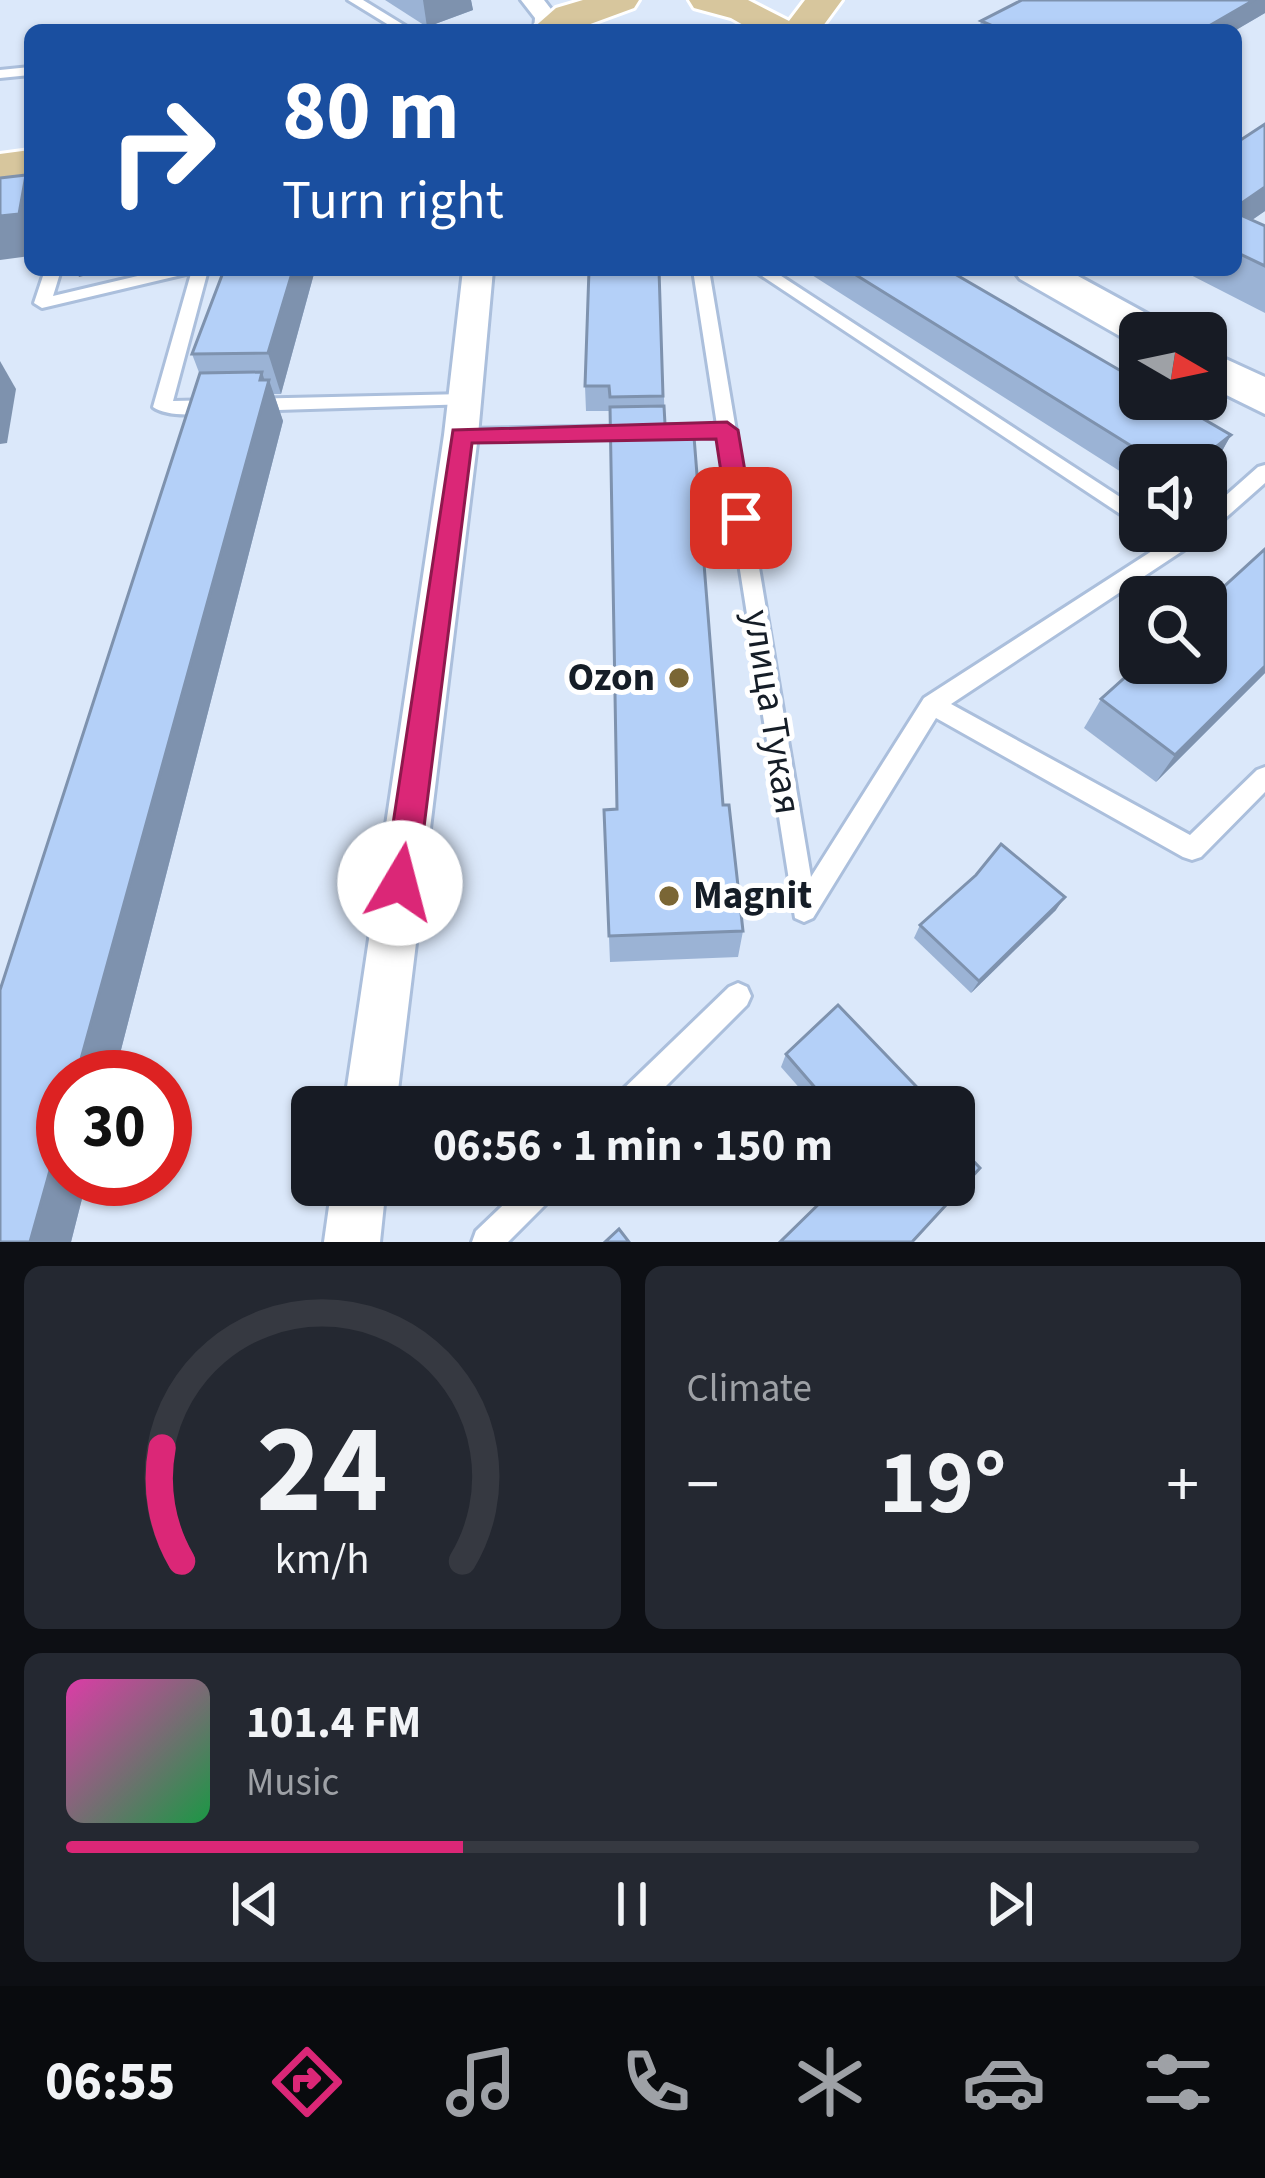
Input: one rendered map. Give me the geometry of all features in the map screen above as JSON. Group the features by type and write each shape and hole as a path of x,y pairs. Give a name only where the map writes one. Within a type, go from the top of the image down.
{"main road":[{"path":"557,24 621,0"},
{"path":"707,0 744,10 768,24"},
{"path":"806,24 824,0"}],"street":[{"path":"373,1086 463,417 477,276"},
{"path":"1046,276 1119,317"},
{"path":"1227,377 1265,398"},
{"path":"352,1242 356,1206"}],"lane":[{"path":"354,0 396,24"},
{"path":"50,276 42,304 159,276"},
{"path":"198,276 162,407 727,430"},
{"name":"улица Тукая","path":"702,276 804,910 932,705 1169,552"},
{"path":"770,276 1119,506"},
{"path":"1227,505 1265,472"},
{"path":"932,705 1192,849 1265,777"},
{"path":"647,1086 738,997"},
{"path":"487,1242 524,1206"}],"building":[{"path":"1022,0 1254,0 1212,24 981,21"},
{"path":"1265,124 1265,187 1242,203 1242,139"},
{"path":"24,175 19,214 0,216 0,178"},
{"path":"1242,216 1265,226 1265,266 1242,255"},
{"path":"222,276 291,276 268,353 192,354"},
{"path":"589,276 659,276 663,396 610,397 609,386 585,386"},
{"path":"858,276 958,276 1119,370 1119,420 1205,420 1231,435 1220,444 1128,444"},
{"path":"262,372 260,380 269,380 83,1050 36,1050 36,1206 40,1206 30,1242 0,1242 0,990 200,373"},
{"path":"664,406 665,424 693,424 723,805 729,805 743,931 609,936 604,810 617,809 610,407"},
{"path":"1265,549 1265,666 1175,755 1101,699 1119,683 1227,684 1227,584"},
{"path":"1001,844 1065,897 979,981 920,925 976,875"},
{"path":"838,1005 916,1086 814,1086 786,1054"},
{"path":"817,1206 945,1206 912,1242 780,1242"},
{"path":"619,1229 629,1242 605,1242"}],"place":[{"name":"Ozon","path":"679,678"},
{"name":"Magnit","path":"669,896"}],"route":[{"path":"400,883 461,435 727,430 741,518"}]}
